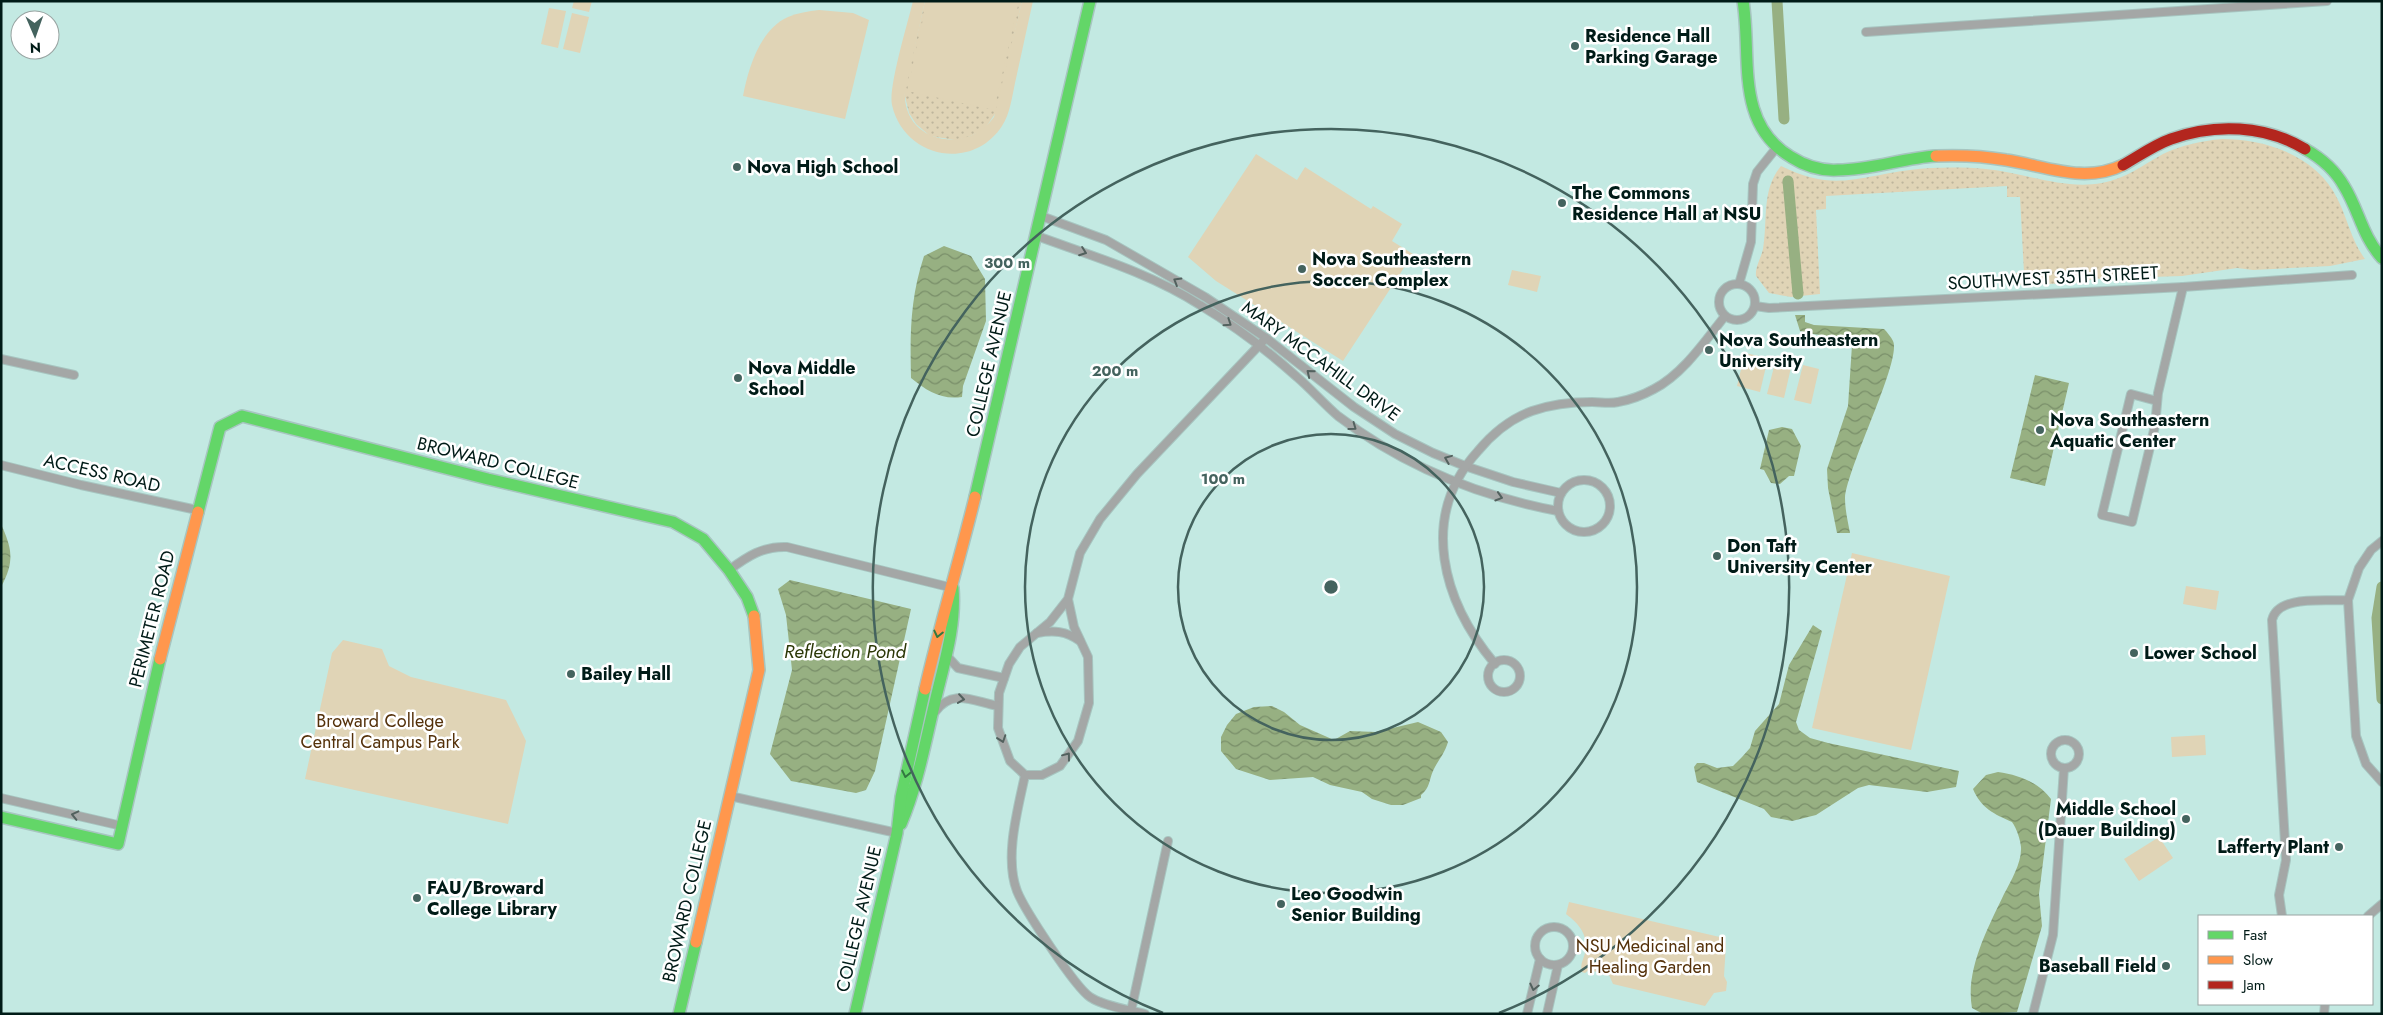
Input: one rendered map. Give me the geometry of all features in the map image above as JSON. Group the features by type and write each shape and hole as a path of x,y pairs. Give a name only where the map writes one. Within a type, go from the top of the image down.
{"street":[{"name":"COLLEGE AVENUE","path":"855,1014 897,833 901,796 916,726 944,608 954,588 1042,216 1090,1"},
{"path":"1742,1 1751,103 1758,124 1777,147 1806,165 1822,169 1854,169 1898,160 1955,156 2010,160 2065,173 2085,174 2103,172 2123,165 2152,148 2187,133 2224,127 2260,131 2296,143 2326,165 2339,178 2349,194 2365,238 2382,258"},
{"path":"1866,32 2327,1"},
{"path":"1739,284 1751,242 1753,184 1757,172 1777,147"},
{"name":"MARY MCCAHILL DRIVE","path":"1042,216 1106,240 1205,297 1266,338 1354,408 1410,442 1465,466 1514,482 1561,493"},
{"name":"MARY MCCAHILL DRIVE","path":"1037,236 1121,266 1199,304 1259,345 1356,429 1410,462 1456,482 1518,502 1558,511"},
{"path":"1121,266 1129,252"},
{"name":"SOUTHWEST 35TH STREET","path":"1755,306 1769,308 2183,287 2352,275"},
{"path":"1739,284 1750,289 1755,300 1755,306 1748,316 1736,320 1725,316 1719,306 1720,295 1728,286 1739,284"},
{"path":"2157,401 2130,394 2102,515 2132,522 2155,426 2157,401 2183,287"},
{"path":"1495,664 1472,634 1459,612 1445,565 1443,529 1456,482 1465,466 1488,439 1520,416 1564,403 1618,402 1655,388 1686,363 1725,316"},
{"path":"1068,599 1080,641 1088,657 1090,674 1089,703 1078,741 1060,766 1042,775 1025,775 1010,761 998,728 998,706 1004,678 1015,653 1050,622 1068,599 1080,553 1100,519 1137,474 1266,338"},
{"path":"1,359 74,376"},
{"name":"PERIMETER ROAD","path":"1,817 118,844 151,695 197,510 220,427 242,416"},
{"name":"BROWARD COLLEGE","path":"242,416 488,479 673,522 703,539 729,570 748,597 754,614 759,651 759,670 679,1014"},
{"name":"ACCESS ROAD","path":"1,465 81,485 197,510"},
{"path":"1589,481 1596,484 1607,495 1609,510 1607,518 1596,529 1580,532 1566,525 1558,511 1561,493 1573,483 1589,481"},
{"path":"2382,541 2371,550 2359,568 2348,600 2356,736 2366,764 2382,782"},
{"path":"729,570 757,551 766,548 787,547 954,588"},
{"name":"COLLEGE AVENUE","path":"897,833 912,799 932,716 956,609 954,588"},
{"path":"2282,915 2279,895 2286,855 2272,620 2276,610 2286,604 2348,600"},
{"path":"1036,634 1058,631 1080,641"},
{"path":"946,655 958,668 1004,678"},
{"path":"1506,660 1515,665 1520,674 1518,685 1515,689 1505,692 1492,686 1489,672 1495,664 1506,660"},
{"path":"932,716 942,703 954,698 998,706"},
{"path":"2033,1014 2053,935 2064,768"},
{"path":"1025,775 1014,826 1012,859 1017,891 1067,970 1090,998 1145,1014"},
{"path":"730,796 897,833"},
{"path":"1,798 122,826"},
{"path":"1131,1010 1168,841"},
{"path":"2369,915 2382,904"},
{"path":"1557,928 1569,934 1573,946 1569,958 1558,965 1545,963 1540,959 1535,949 1537,937 1546,929 1557,928"},
{"path":"1528,1014 1540,959"},
{"path":"1547,1014 1558,965"}],"green space":[{"path":"574,1 592,1 589,12 572,8"},
{"path":"913,1 925,1 905,92 907,109 914,122 925,132 938,138 953,139 968,137 982,129 994,117 1022,1 1033,1 1007,116 1002,126 989,140 974,150 957,154 940,153 924,147 910,137 899,123 892,105 893,85"},
{"path":"925,1 1022,1 997,111 984,130 966,138 955,140 930,136 916,124 909,113 904,92"},
{"path":"927,1 1019,1 994,110 907,91"},
{"path":"549,8 566,11 558,48 541,44"},
{"path":"819,10 853,13 869,20 845,119 743,96 752,62 763,40 770,31 788,17 803,12"},
{"path":"572,13 589,17 580,53 563,49"},
{"path":"2222,139 2256,142 2273,147 2304,161 2318,172 2338,200 2356,245 2365,259 2330,266 2253,270 2237,268 2182,276 2093,279 2076,283 2017,285 2016,273 2024,273 2020,197 2007,197 2007,186 1826,196 1826,209 1816,210 1820,294 1791,297 1769,293 1756,276 1757,266 1763,249 1766,206 1770,185 1781,166 1816,179 1831,181 1859,179 1919,169 1958,168 1986,169 2058,183 2087,185 2118,178 2177,148 2199,142"},
{"name":"Nova Southeastern Soccer Complex","path":"1256,154 1297,180 1305,167 1371,209 1373,206 1402,224 1392,241 1413,254 1343,361 1216,281 1188,257"},
{"path":"1512,270 1541,276 1537,292 1508,285"},
{"path":"1745,353 1768,358 1760,392 1737,386"},
{"path":"1776,359 1792,363 1784,398 1767,394"},
{"path":"1803,365 1819,369 1811,404 1794,400"},
{"path":"1852,553 1950,576 1911,750 1812,728"},
{"path":"2186,586 2219,591 2216,610 2183,604"},
{"name":"Broward College Central Campus Park","path":"343,640 382,649 389,666 411,677 506,700 526,741 508,824 305,779 332,653"},
{"path":"2205,735 2206,755 2172,757 2171,737"},
{"path":"2159,837 2173,858 2139,881 2124,859"},
{"name":"NSU Medicinal and Healing Garden","path":"1569,902 1724,938 1726,944 1724,976 1727,982 1726,991 1714,993 1705,1006 1613,984 1609,975 1589,970 1585,973 1582,972 1586,941 1582,930 1566,914"}],"water":[{"path":"944,246 971,256 985,279 986,321 963,386 962,397 954,398 935,394 911,378 913,302 919,272 924,256"},
{"path":"1795,315 1805,315 1805,322 1814,325 1884,329 1893,341 1894,352 1890,369 1848,483 1845,502 1850,533 1837,533 1828,488 1827,469 1848,406 1852,345 1836,337 1800,331"},
{"name":"Nova Southeastern Aquatic Center","path":"2035,375 2069,383 2045,486 2010,478"},
{"path":"1782,427 1792,429 1801,446 1794,476 1789,476 1780,484 1771,483 1764,470 1760,469 1769,430"},
{"path":"1,524 10,548 10,562 1,587"},
{"name":"Reflection Pond","path":"790,580 911,609 875,771 866,790 856,793 791,781 770,754 792,670 786,615 778,589"},
{"path":"1813,625 1822,631 1796,722 1799,730 1810,738 1828,743 1959,771 1956,787 1927,792 1869,785 1858,788 1816,815 1792,821 1771,817 1764,809 1697,782 1694,767 1697,763 1704,763 1717,768 1733,766 1750,748 1755,731 1779,704 1789,665"},
{"path":"1272,706 1284,712 1300,725 1334,740 1350,731 1376,732 1418,722 1441,732 1448,742 1433,771 1428,787 1421,795 1421,798 1403,805 1391,805 1372,799 1362,792 1330,785 1313,777 1270,780 1236,769 1221,751 1221,737 1227,725 1236,714 1254,707"},
{"path":"1998,772 2028,780 2051,799 2039,894 2042,926 2017,1012 1983,1014 1972,1008 1972,979 1975,964 1985,935 2015,871 2021,853 2019,837 2012,822 1984,806 1973,789 1986,775"}],"waterway":[{"path":"1777,1 1784,119"},
{"path":"1788,181 1798,294"},
{"path":"2382,587 2377,618 2382,699"}],"traffic: fast":[{"path":"975,497 1090,1"},
{"path":"1743,1 1747,66 1753,107 1761,126 1773,143 1796,160 1825,170 1863,168 1936,156"},
{"path":"2305,149 2317,156 2340,180 2349,195 2365,232 2382,258"},
{"path":"198,512 220,427 242,416 488,479 673,522 703,539 729,570 747,597 754,616"},
{"path":"901,824 917,779 945,659 953,617 953,588"},
{"path":"1,817 118,844 160,659"},
{"path":"855,1014 897,833 901,797 925,689"},
{"path":"679,1014 696,942"}],"traffic: slow":[{"path":"1936,156 1989,158 2079,173 2094,173 2123,165"},
{"path":"925,689 975,497"},
{"path":"160,659 198,512"},
{"path":"696,942 759,670 754,616"}],"traffic: jam":[{"path":"2123,165 2165,141 2205,130 2240,129 2257,131 2290,141 2305,149"}],"place":[{"name":"Residence Hall Parking Garage","path":"1575,46"},
{"name":"Nova High School","path":"737,167"},
{"name":"The Commons Residence Hall at NSU","path":"1562,203"},
{"name":"Nova Southeastern Soccer Complex","path":"1302,269"},
{"name":"Nova Southeastern University","path":"1709,350"},
{"name":"Nova Middle School","path":"738,378"},
{"name":"Nova Southeastern Aquatic Center","path":"2040,430"},
{"name":"Don Taft University Center","path":"1717,556"},
{"name":"Lower School","path":"2134,653"},
{"name":"Bailey Hall","path":"571,674"},
{"name":"Middle School (Dauer Building)","path":"2186,819"},
{"name":"Lafferty Plant","path":"2339,847"},
{"name":"FAU/Broward College Library","path":"417,898"},
{"name":"Leo Goodwin Senior Building","path":"1281,904"},
{"name":"Baseball Field","path":"2166,966"}]}
